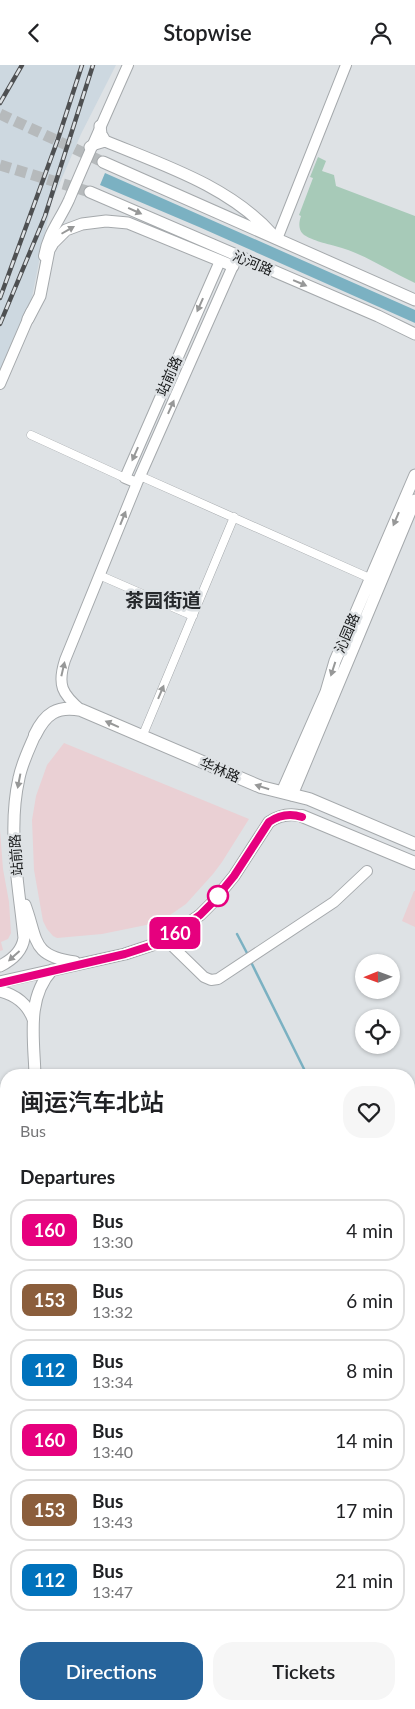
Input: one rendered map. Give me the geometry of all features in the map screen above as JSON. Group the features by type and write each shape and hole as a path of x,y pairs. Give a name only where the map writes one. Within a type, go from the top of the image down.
{"main road":[{"path":"100,125 105,141"},
{"path":"90,147 95,143 105,141 204,184 255,217 277,239"},
{"path":"103,162 415,300"},
{"name":"沁河路","path":"90,192 235,261 415,334"},
{"path":"28,319 40,297 50,247 56,238 66,230 77,225 106,221 128,223 220,261 235,261"},
{"path":"287,793 375,581 415,475"},
{"path":"375,581 415,500"},
{"name":"华林路","path":"34,735 44,720 54,711 64,708 81,710 261,787 309,799 415,844"},
{"name":"站前路","path":"0,966 17,954 24,945 14,829 17,790 23,764 34,735"},
{"path":"0,983 142,949 165,939 200,915 212,903 234,876 269,822 286,815 302,817 415,863"},
{"path":"19,887 38,945 44,952 62,960 85,963"},
{"path":"35,1069 34,1020 37,994 44,979 52,970"},
{"path":"0,991 16,997 24,1004 34,1020"},
{"path":"415,1403 415,1451"}],"street":[{"path":"0,384 28,319 36,295 48,237 68,202 90,147 128,65"},
{"path":"277,239 346,65"},
{"name":"站前路","path":"125,478 220,261"},
{"name":"站前路","path":"81,710 68,698 63,690 61,675 65,660 139,480 235,261"},
{"path":"31,435 125,478 139,480 234,517 375,581"},
{"path":"142,737 234,517"},
{"path":"99,575 193,616"},
{"path":"165,939 207,979 218,979 334,902 368,871"}],"shaded area":[{"path":"0,65 116,65 81,134 52,201 31,302 0,374"},
{"path":"64,743 249,819 213,874 186,904 170,915 151,924 102,934 57,938 47,929 43,921 34,870 32,820 36,796 47,765"},
{"path":"0,830 11,933 8,939 1,942 3,950 0,951"},
{"path":"415,891 415,927 402,921"}],"green space":[{"path":"318,157 326,161 322,171 334,175 336,186 415,216 415,283 356,253 305,236 301,232 299,225 301,216 299,215 313,178 310,177"}],"water":[{"path":"105,173 415,310 415,323 100,185"}],"waterway":[{"path":"237,934 248,955"},
{"path":"250,960 304,1069"}],"tunnel":[{"path":"0,114 103,162"},
{"path":"0,165 90,192"}],"railway":[{"path":"0,103 22,65"},
{"path":"0,298 58,139 82,65"},
{"path":"0,324 45,216 93,65"}],"bus line":[{"name":"160","path":"0,983 125,954 156,944 167,938 200,915 212,903 234,876 269,822 286,815 302,817"}],"district":[{"name":"茶园街道","path":"163,600"}]}
